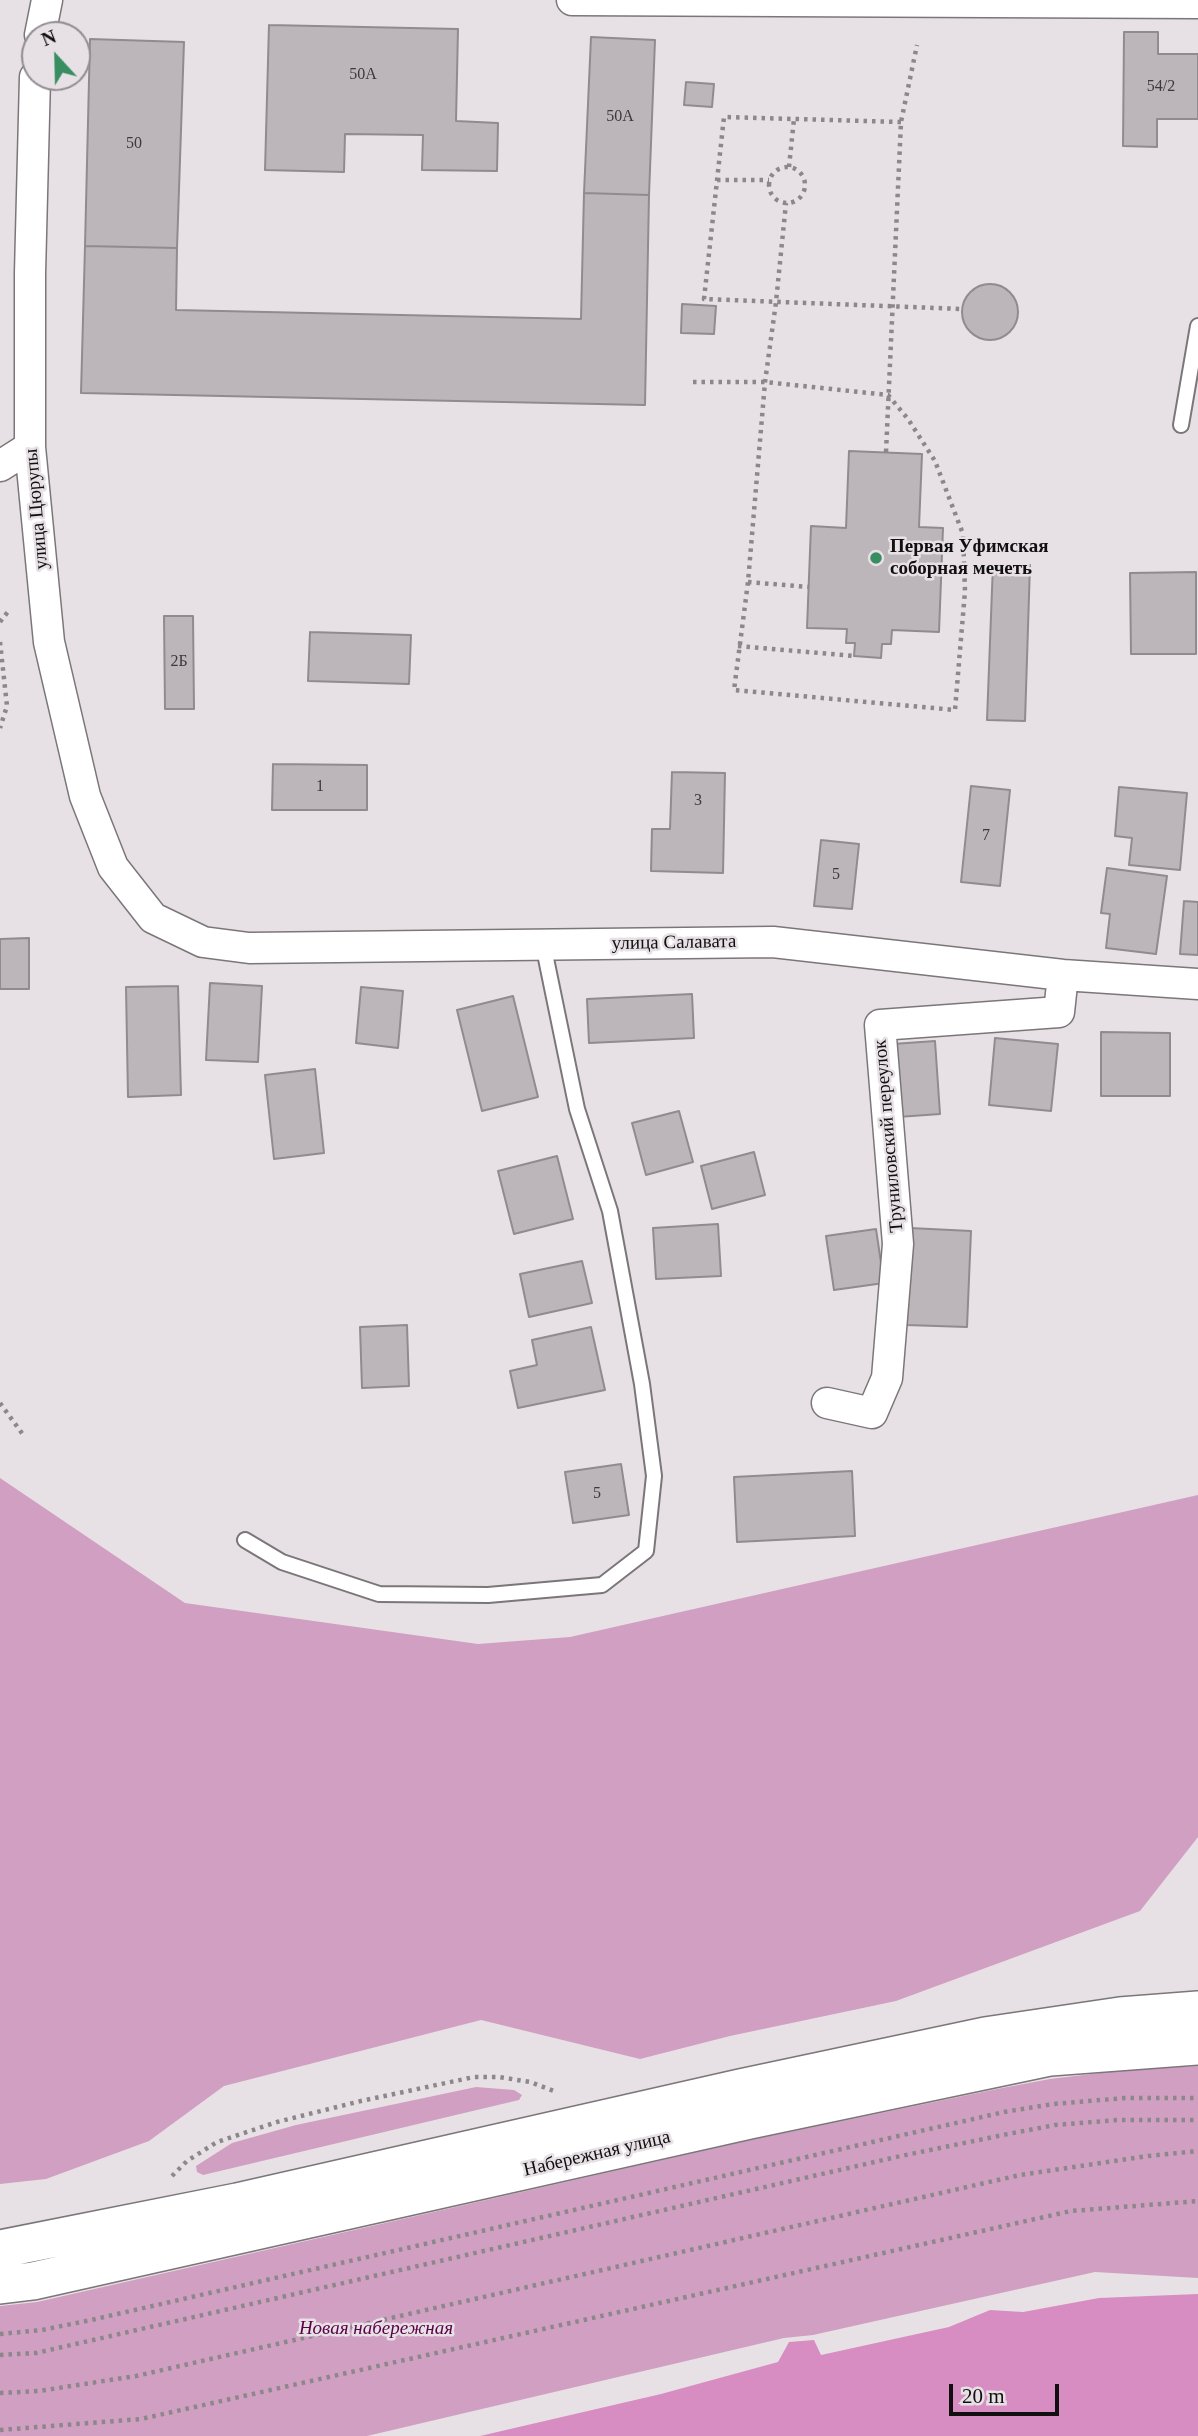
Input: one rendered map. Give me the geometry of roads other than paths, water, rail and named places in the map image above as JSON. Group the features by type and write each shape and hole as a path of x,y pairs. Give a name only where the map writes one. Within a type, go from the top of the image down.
{"street":[{"path":"43,21 47,0"},
{"path":"572,0 1198,3"},
{"name":"улица Цюрупы","path":"35,91 30,273 30,447 49,642 85,796 113,867 153,918"},
{"path":"0,466 30,447"},
{"name":"улица Салавата","path":"153,918 203,942 249,948 773,942 1063,975 1198,984"},
{"name":"Труниловский переулок","path":"827,1403 872,1413 887,1378 898,1244 880,1025 1059,1012 1063,975"},
{"name":"Набережная улица","path":"0,2249 237,2202 448,2153 985,2036 1120,2016 1198,2010"},
{"name":"Набережная улица","path":"0,2285 59,2276 750,2120 1050,2057 1198,2046"}],"lane":[{"path":"1181,425 1198,326"},
{"path":"245,1540 282,1562 379,1594 488,1595 601,1585 646,1552 654,1476 642,1384 610,1211 577,1108 543,944"}],"place":[{"name":"Первая Уфимская соборная мечеть","path":"876,558"}],"park label":[{"name":"Новая набережная","path":"376,2329"}]}
